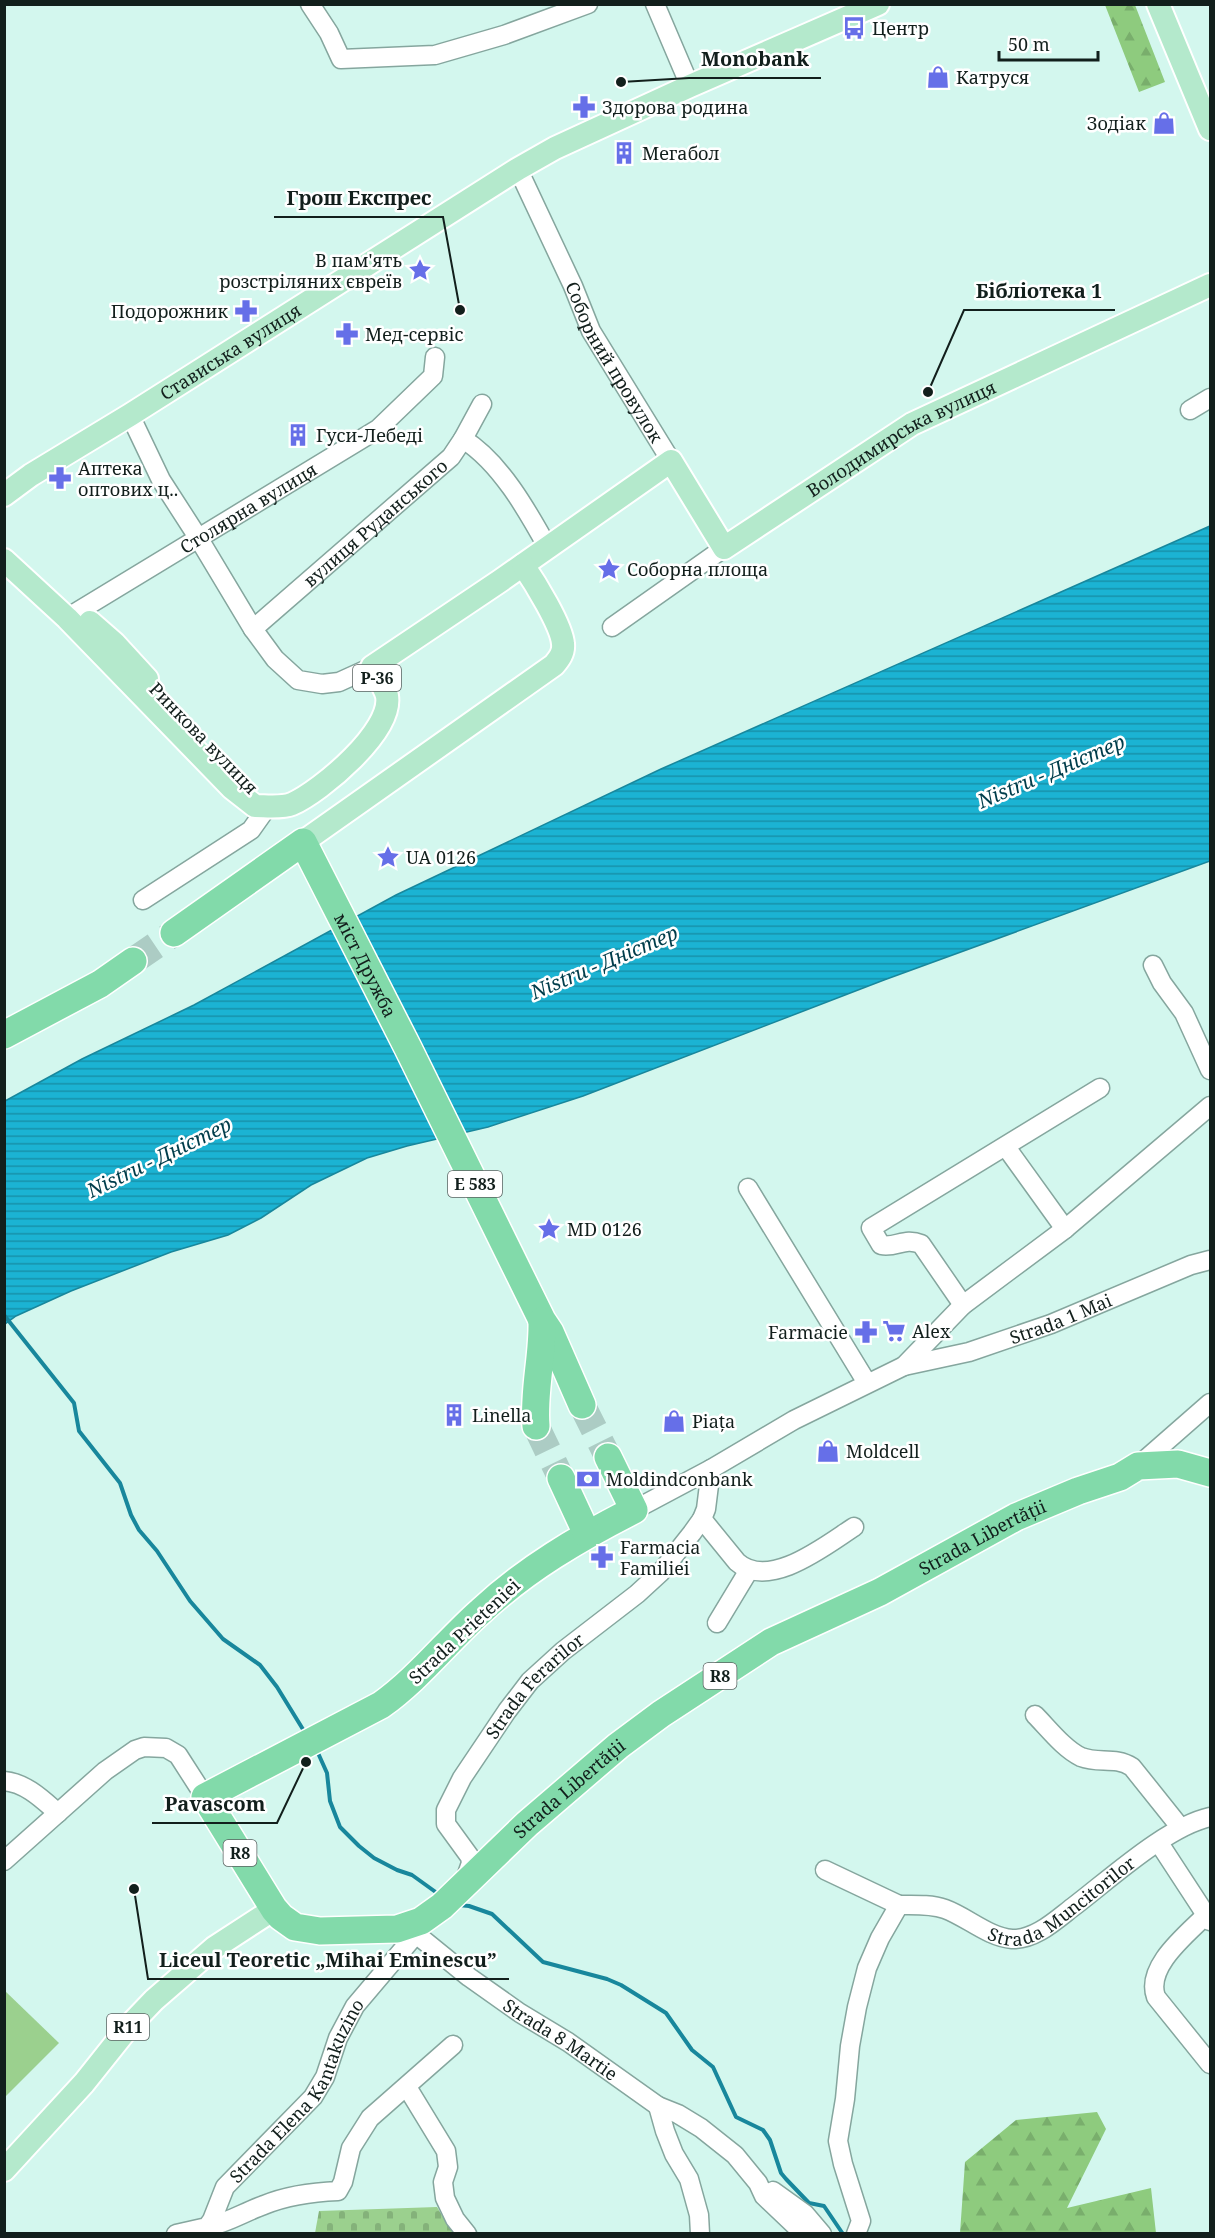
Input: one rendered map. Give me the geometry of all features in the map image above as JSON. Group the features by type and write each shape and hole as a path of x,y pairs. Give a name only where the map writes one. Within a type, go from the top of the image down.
{"highway":[{"name":"міст Дружба","path":"303,842 542,1320"},
{"path":"174,933 303,842"},
{"path":"4,1035 100,984 133,961"},
{"name":"E 583","path":"542,1320 550,1332 582,1405"},
{"name":"E 583","path":"536,1426 536,1396 543,1342 542,1320"},
{"path":"608,1457 634,1510"},
{"name":"Strada Libertății","path":"274,1909 288,1923 302,1929 413,1930 442,1906 527,1824 626,1740 661,1714 763,1647 902,1581 1016,1517 1078,1491 1120,1477 1138,1466 1178,1464 1210,1473"},
{"path":"561,1478 587,1534"},
{"name":"Strada Prieteniei","path":"205,1797 356,1719 393,1696 504,1590 558,1551 634,1510"},
{"name":"R8","path":"205,1797 274,1909"}],"main road":[{"name":"Стависька вулиця","path":"4,495 31,475 555,148 878,4"},
{"path":"1158,4 1210,129"},
{"name":"Володимирська вулиця","path":"724,548 912,424 1210,285"},
{"path":"303,842 554,665 562,655 563,645 560,632 533,579 523,565 671,461"},
{"name":"Соборний провулок","path":"671,461 724,548"},
{"name":"Ринкова вулиця","path":"4,543 232,788 255,806 268,806"},
{"name":"Ринкова вулиця","path":"4,560 72,615"},
{"name":"Р-36","path":"268,806 290,805 323,784 374,735 386,714 387,695 372,667 523,565"},
{"name":"R11","path":"4,2170 96,2070 119,2038 154,2000 214,1948 274,1909"}],"street":[{"path":"310,4 329,33 341,59 435,55 504,35 588,4"},
{"path":"655,4 690,86"},
{"name":"Соборний провулок","path":"518,169 573,286 591,332 671,461"},
{"name":"Столярна вулиця","path":"72,615 378,429 433,376 435,357"},
{"path":"1190,410 1210,398"},
{"name":"вулиця Руданського","path":"253,629 451,457 464,439 482,404"},
{"path":"130,415 161,480 253,629 275,659 298,680 322,684 339,682 372,667"},
{"path":"464,439 478,449 522,503 548,548"},
{"name":"Володимирська вулиця","path":"612,627 724,548"},
{"path":"143,900 251,830 268,806"},
{"path":"1153,965 1184,1013 1210,1068"},
{"path":"963,1305 921,1244 901,1241 890,1247 881,1245 871,1228 1100,1088"},
{"name":"Strada Prieteniei","path":"634,1510 711,1469 794,1420 904,1366 963,1305 1065,1229 1210,1106"},
{"path":"1006,1147 1065,1229"},
{"path":"748,1188 867,1383"},
{"name":"Strada 1 Mai","path":"904,1366 969,1352 1041,1327 1191,1265 1210,1260"},
{"path":"1138,1466 1210,1403"},
{"name":"Strada Ferarilor","path":"464,1884 471,1863 470,1857 446,1824 446,1810 462,1778 530,1681 563,1651 637,1594 661,1572 702,1519 708,1496 711,1469"},
{"path":"702,1519 737,1562 749,1570 764,1572 796,1563 854,1527"},
{"path":"717,1623 749,1570"},
{"path":"1035,1715 1080,1756 1092,1760 1122,1761 1132,1767 1180,1827"},
{"path":"4,1861 105,1771 135,1750 155,1746 166,1748 178,1755 205,1797"},
{"path":"4,1781 19,1784 39,1796 58,1813"},
{"name":"Strada Muncitorilor","path":"825,1870 899,1905 943,1908 997,1935 1013,1939 1030,1936 1053,1922 1180,1827 1210,1817"},
{"path":"1159,1842 1208,1918 1158,1968 1152,1987 1156,1997 1210,2064"},
{"path":"856,2234 861,2221 838,2141 840,2122 845,2099 850,2046 867,1968 880,1938 899,1905"},
{"name":"Strada 8 Martie","path":"413,1930 469,1977 658,2106 678,2114 710,2135 735,2155 758,2183 764,2196 804,2234"},
{"name":"Strada Elena Kantakuzino","path":"211,2230 212,2220 225,2187 313,2097 325,2077 338,2038 355,2006 413,1930"},
{"path":"176,2234 211,2230 263,2205 279,2200 338,2191 343,2182 351,2148 370,2118 453,2045"},
{"path":"407,2086 446,2151 448,2167 443,2182 445,2198 455,2219 467,2234"},
{"path":"658,2106 671,2146 689,2179 699,2215 700,2234"},
{"name":"Strada 8 Martie","path":"758,2183 775,2192 805,2214 822,2234"}],"green space":[{"path":"1105,5 1135,5 1165,82 1139,92"},
{"path":"4,1990 59,2043 5,2097 4,2097"},
{"path":"1097,2112 1106,2129 1067,2208 1151,2188 1156,2233 960,2233 965,2162 1016,2120"},
{"path":"437,2207 453,2233 315,2233 319,2211"}],"water":[{"name":"Nistru - Дністер","path":"1210,526 1210,861 884,980 583,1096 488,1127 367,1158 311,1185 261,1218 228,1235 171,1252 71,1291 16,1316 5,1324 5,1101 82,1059 194,1005 396,895 661,769"}],"waterway":[{"path":"4,1315 74,1403 79,1431 120,1483 139,1530 157,1551 190,1601 223,1639 260,1665 277,1687 304,1731"},
{"path":"318,1753 327,1773 330,1801 340,1827 374,1858 412,1875 437,1893"},
{"path":"458,1905 469,1906 492,1914 543,1962 607,1979 666,2013 692,2050 713,2067 736,2117 763,2130 770,2140 781,2173 809,2203 824,2206 843,2234"}],"tunnel":[{"path":"133,961 174,933"},
{"path":"582,1405 608,1457"},
{"path":"536,1426 561,1478"}],"place":[{"name":"Центр","path":"854,28"},
{"name":"Катруся","path":"938,77"},
{"name":"Monobank","path":"621,82"},
{"name":"Здорова родина","path":"584,107"},
{"name":"Зодіак","path":"1164,123"},
{"name":"Мегабол","path":"624,153"},
{"name":"В пам'ять розстріляних євреїв","path":"420,270"},
{"name":"Грош Експрес","path":"460,310"},
{"name":"Подорожник","path":"246,311"},
{"name":"Мед-cервіс","path":"347,334"},
{"name":"Бібліотека 1","path":"928,392"},
{"name":"Гуси-Лебеді","path":"298,435"},
{"name":"Аптека оптових ц..","path":"60,478"},
{"name":"Соборна площа","path":"609,569"},
{"name":"UA 0126","path":"388,857"},
{"name":"MD 0126","path":"549,1229"},
{"name":"Alex","path":"894,1331"},
{"name":"Farmacie","path":"866,1332"},
{"name":"Linella","path":"454,1415"},
{"name":"Piața","path":"674,1421"},
{"name":"Moldcell","path":"828,1451"},
{"name":"Moldindconbank","path":"588,1479"},
{"name":"Farmacia Familiei","path":"602,1557"},
{"name":"Pavascom","path":"306,1762"},
{"name":"Liceul Teoretic „Mihai Eminescu”","path":"134,1889"}]}
